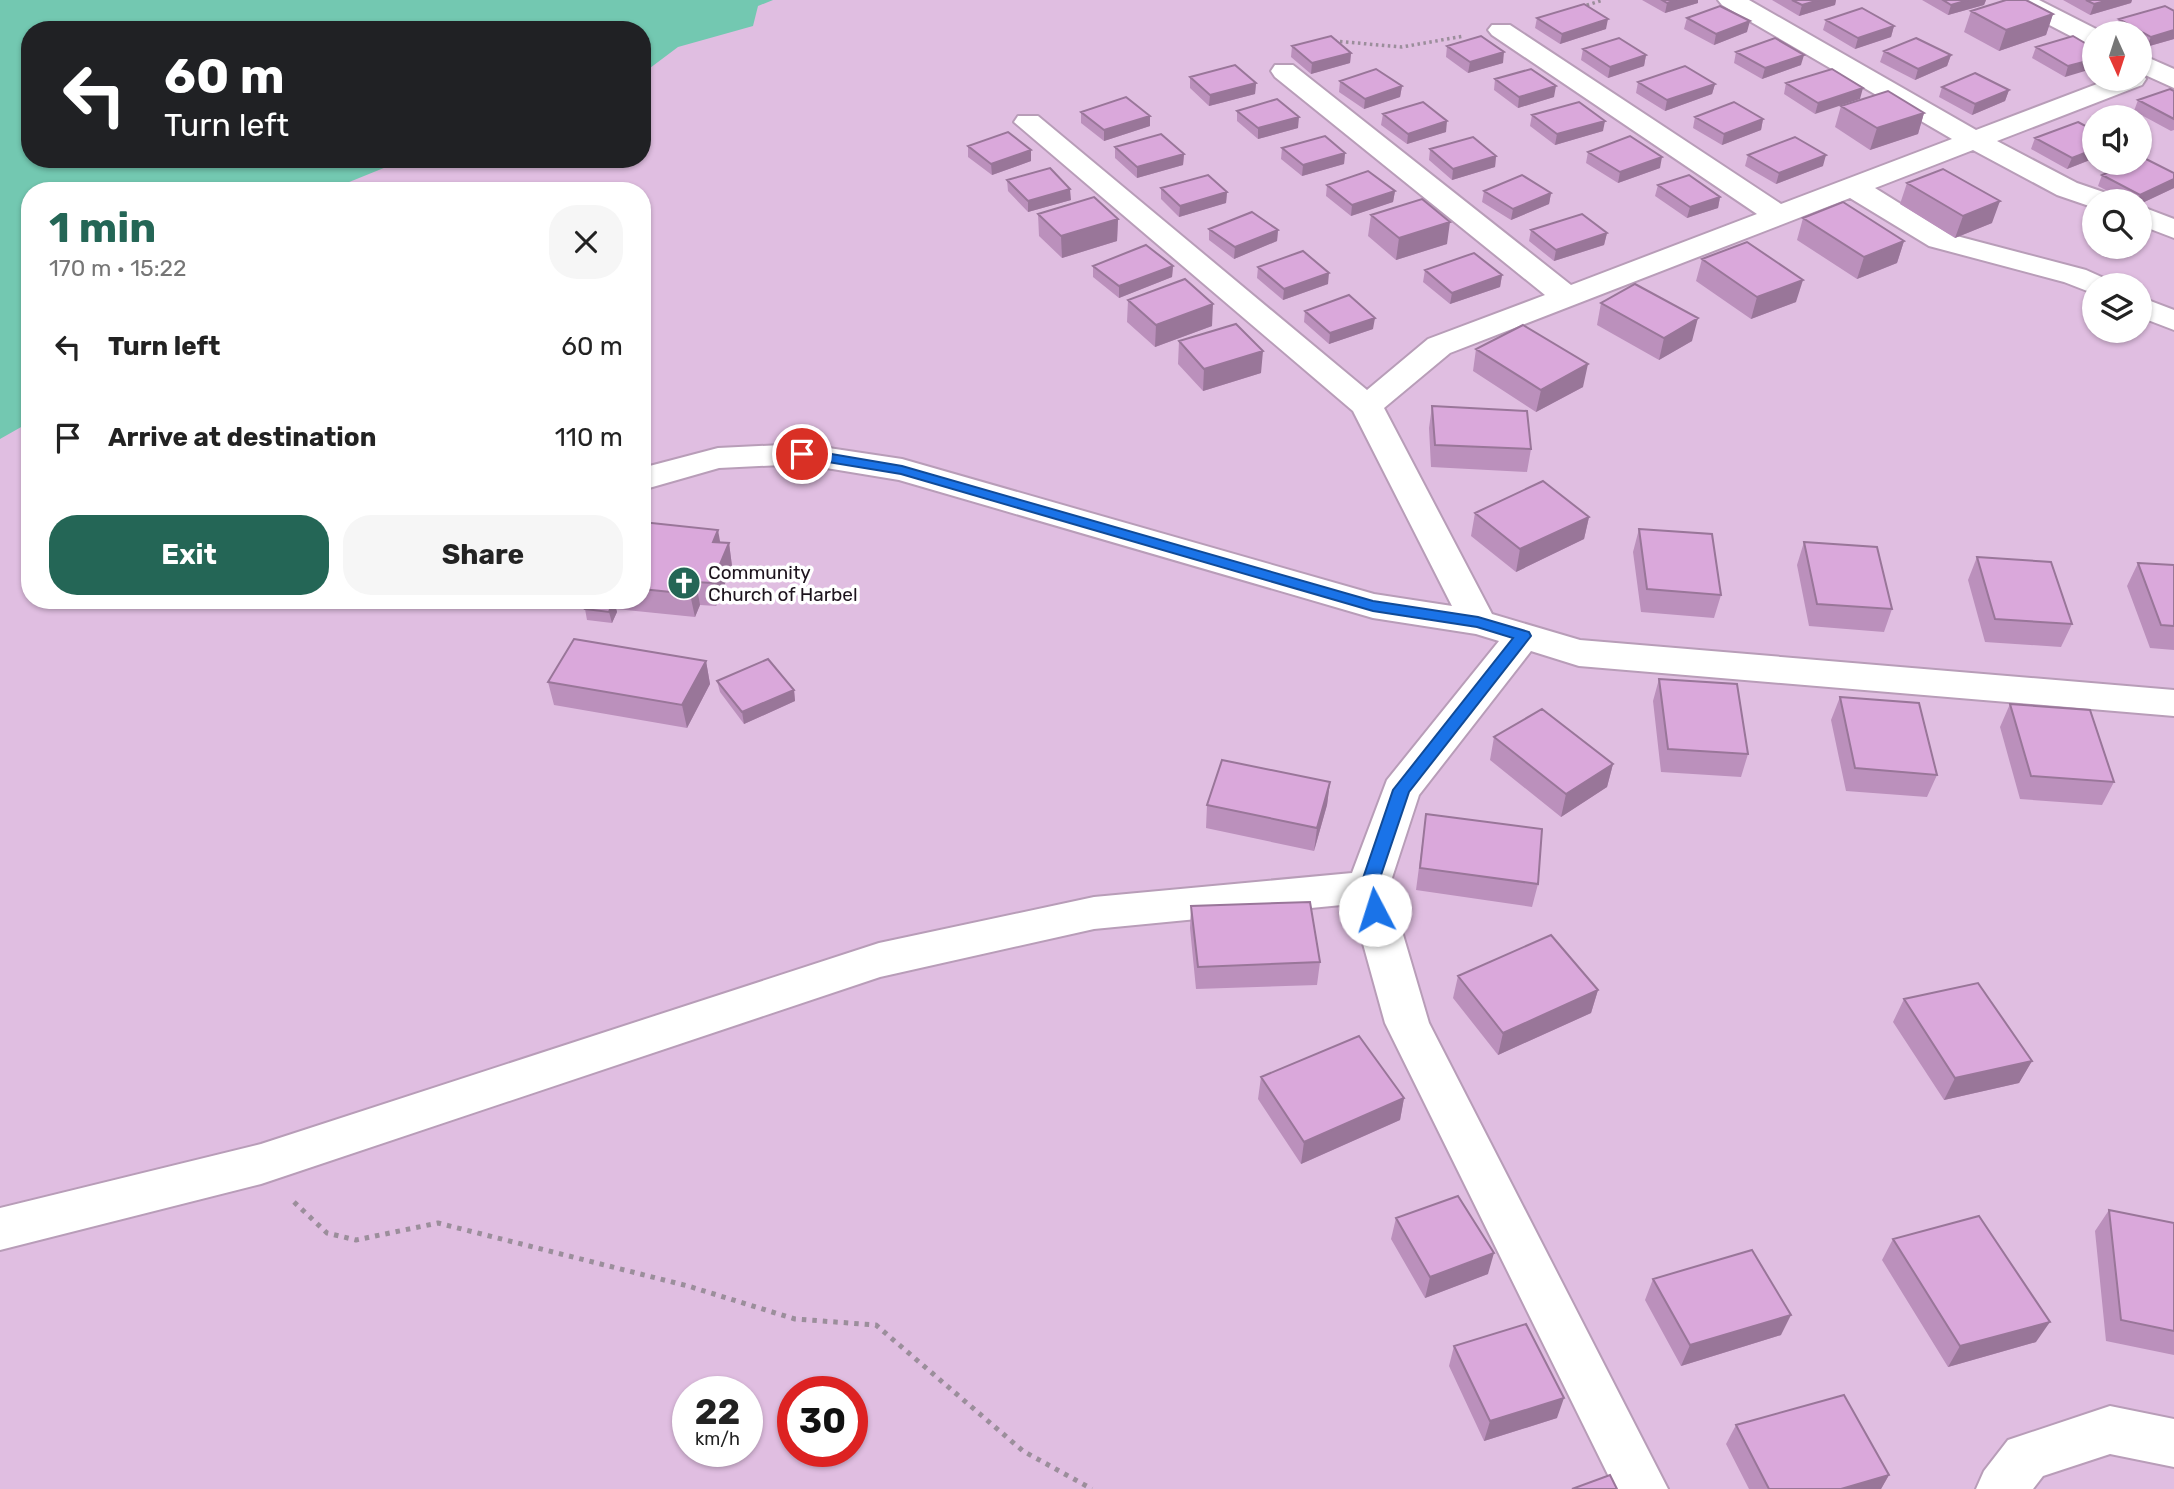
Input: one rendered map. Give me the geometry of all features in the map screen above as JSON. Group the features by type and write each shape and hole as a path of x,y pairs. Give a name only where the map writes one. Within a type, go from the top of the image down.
{"street":[{"path":"1731,0 1975,140 2067,189 2082,194"},
{"path":"2020,0 2082,32"},
{"path":"1501,30 1778,215"},
{"path":"1284,71 1567,297"},
{"path":"1367,406 1439,346 2153,72"},
{"path":"1028,122 1367,406 1478,622"},
{"path":"1853,187 1939,240 2082,279"},
{"path":"2152,220 2174,229"},
{"path":"2152,311 2174,321"},
{"path":"651,477 718,458 802,454 902,470 1373,606 1478,622 1580,653 2174,703"},
{"path":"1523,636 1401,790 1368,887 1407,1023 1642,1489"},
{"path":"0,1229 261,1164 879,960 1094,913 1368,887"},
{"path":"2002,1489 2026,1457 2110,1430 2174,1444"}],"path":[{"path":"1578,7 1603,0"},
{"path":"1330,41 1402,47 1501,30"},
{"path":"261,1164 327,1233 356,1240 438,1223 688,1286 795,1319 876,1325 1023,1451 1092,1489"}],"shaded area":[{"path":"0,0 2174,0 2174,1489 0,1489"},
{"path":"0,0 773,0 758,6 753,26 678,47 651,67 651,21 21,21 21,168 384,168 349,182 21,182 21,427 0,439"}],"building":[{"path":"1792,0 1819,0 1802,5"},
{"path":"1943,0 1968,0 1951,5"},
{"path":"2006,0 2026,0 2053,14 2006,30 1971,11"},
{"path":"2086,0 2109,0 2094,4"},
{"path":"1584,4 1608,19 1562,34 1537,18"},
{"path":"1720,6 1750,21 1716,34 1687,18"},
{"path":"2165,6 2174,11 2174,30 2152,37 2152,21 2119,19"},
{"path":"1862,8 1894,26 1858,38 1826,20"},
{"path":"1331,36 1351,53 1312,63 1292,46"},
{"path":"1481,36 1504,52 1470,62 1447,46"},
{"path":"2073,36 2082,41 2082,62 2068,66 2036,47"},
{"path":"1619,38 1646,55 1610,67 1583,49"},
{"path":"1775,38 1804,55 1765,68 1736,52"},
{"path":"1916,38 1951,55 1918,69 1884,51"},
{"path":"1235,65 1256,83 1210,95 1190,77"},
{"path":"1685,66 1715,84 1667,100 1638,82"},
{"path":"1376,69 1402,86 1365,99 1340,81"},
{"path":"1531,69 1556,86 1519,97 1495,79"},
{"path":"1832,69 1863,88 1818,103 1786,83"},
{"path":"1975,73 2009,90 1975,104 1942,87"},
{"path":"2170,89 2174,91 2174,119 2152,105 2138,100"},
{"path":"1888,91 1924,113 1877,128 1841,106"},
{"path":"1126,97 1150,116 1104,130 1081,112"},
{"path":"1277,99 1299,117 1258,128 1237,111"},
{"path":"1423,102 1447,121 1408,134 1383,114"},
{"path":"1579,102 1605,121 1557,134 1532,115"},
{"path":"1734,102 1763,119 1724,134 1695,117"},
{"path":"2078,122 2082,124 2082,154 2072,158 2035,138"},
{"path":"1008,132 1031,150 991,164 968,146"},
{"path":"1161,134 1184,154 1137,167 1115,147"},
{"path":"1325,136 1345,153 1303,165 1282,148"},
{"path":"1630,136 1662,157 1620,172 1588,152"},
{"path":"1473,137 1496,156 1453,169 1430,149"},
{"path":"1795,137 1826,155 1779,173 1748,155"},
{"path":"2152,162 2174,173 2174,179 2152,189 2129,189 2102,175 2152,175"},
{"path":"1050,168 1070,189 1028,201 1007,180"},
{"path":"1943,169 2000,201 1963,216 1907,183"},
{"path":"1368,171 1395,191 1352,205 1327,185"},
{"path":"1208,175 1227,192 1180,206 1161,188"},
{"path":"1522,175 1551,193 1513,209 1484,191"},
{"path":"1689,175 1720,197 1690,207 1658,185"},
{"path":"1094,197 1118,219 1061,236 1038,214"},
{"path":"1422,199 1450,222 1399,238 1371,215"},
{"path":"1843,202 1904,241 1864,257 1803,218"},
{"path":"1252,212 1278,230 1235,247 1209,229"},
{"path":"1582,214 1607,233 1556,250 1531,230"},
{"path":"1747,242 1803,280 1757,297 1702,259"},
{"path":"1146,245 1173,266 1119,286 1093,266"},
{"path":"1303,251 1329,273 1284,289 1258,267"},
{"path":"1474,253 1502,275 1452,293 1425,270"},
{"path":"1185,279 1213,304 1156,325 1128,300"},
{"path":"1635,284 1698,318 1664,338 1601,303"},
{"path":"1349,295 1375,318 1330,333 1305,311"},
{"path":"1236,324 1263,351 1204,369 1179,341"},
{"path":"1523,325 1588,364 1541,390 1476,349"},
{"path":"1432,406 1527,411 1531,449 1435,445"},
{"path":"1543,481 1589,517 1520,549 1475,513"},
{"path":"651,523 718,530 713,542 729,543 712,583 696,582 690,594 651,590"},
{"path":"1639,529 1712,534 1721,595 1647,589"},
{"path":"1804,542 1877,547 1892,609 1817,604"},
{"path":"1977,557 2051,562 2072,624 1995,619"},
{"path":"2138,563 2174,565 2174,626 2161,625"},
{"path":"585,609 610,609 609,612"},
{"path":"574,639 706,661 682,705 548,682"},
{"path":"768,659 794,690 742,712 717,681"},
{"path":"1659,679 1737,684 1748,754 1668,749"},
{"path":"1840,697 1919,703 1937,775 1855,768"},
{"path":"2010,704 2090,710 2114,782 2031,776"},
{"path":"1542,709 1613,764 1566,794 1494,737"},
{"path":"1222,760 1330,782 1317,828 1207,805"},
{"path":"1426,814 1542,829 1538,884 1420,868"},
{"path":"1310,902 1320,962 1198,967 1191,906"},
{"path":"1551,935 1598,990 1503,1033 1458,976"},
{"path":"1978,983 2032,1061 1955,1078 1904,999"},
{"path":"1359,1036 1404,1098 1304,1142 1261,1077"},
{"path":"1458,1196 1494,1253 1430,1277 1396,1218"},
{"path":"2109,1210 2174,1223 2174,1331 2121,1320"},
{"path":"1979,1216 2050,1322 1960,1346 1893,1239"},
{"path":"1752,1250 1791,1315 1690,1345 1653,1279"},
{"path":"1526,1324 1564,1398 1490,1421 1454,1346"},
{"path":"1844,1395 1889,1475 1841,1489 1769,1489 1736,1425"},
{"path":"1610,1475 1617,1489 1572,1489"}],"place":[{"name":"Community Church of Harbel","path":"684,583"}],"route":[{"path":"802,454 902,470 1373,606 1478,622 1523,636 1401,790 1368,887 1375,910"}]}
